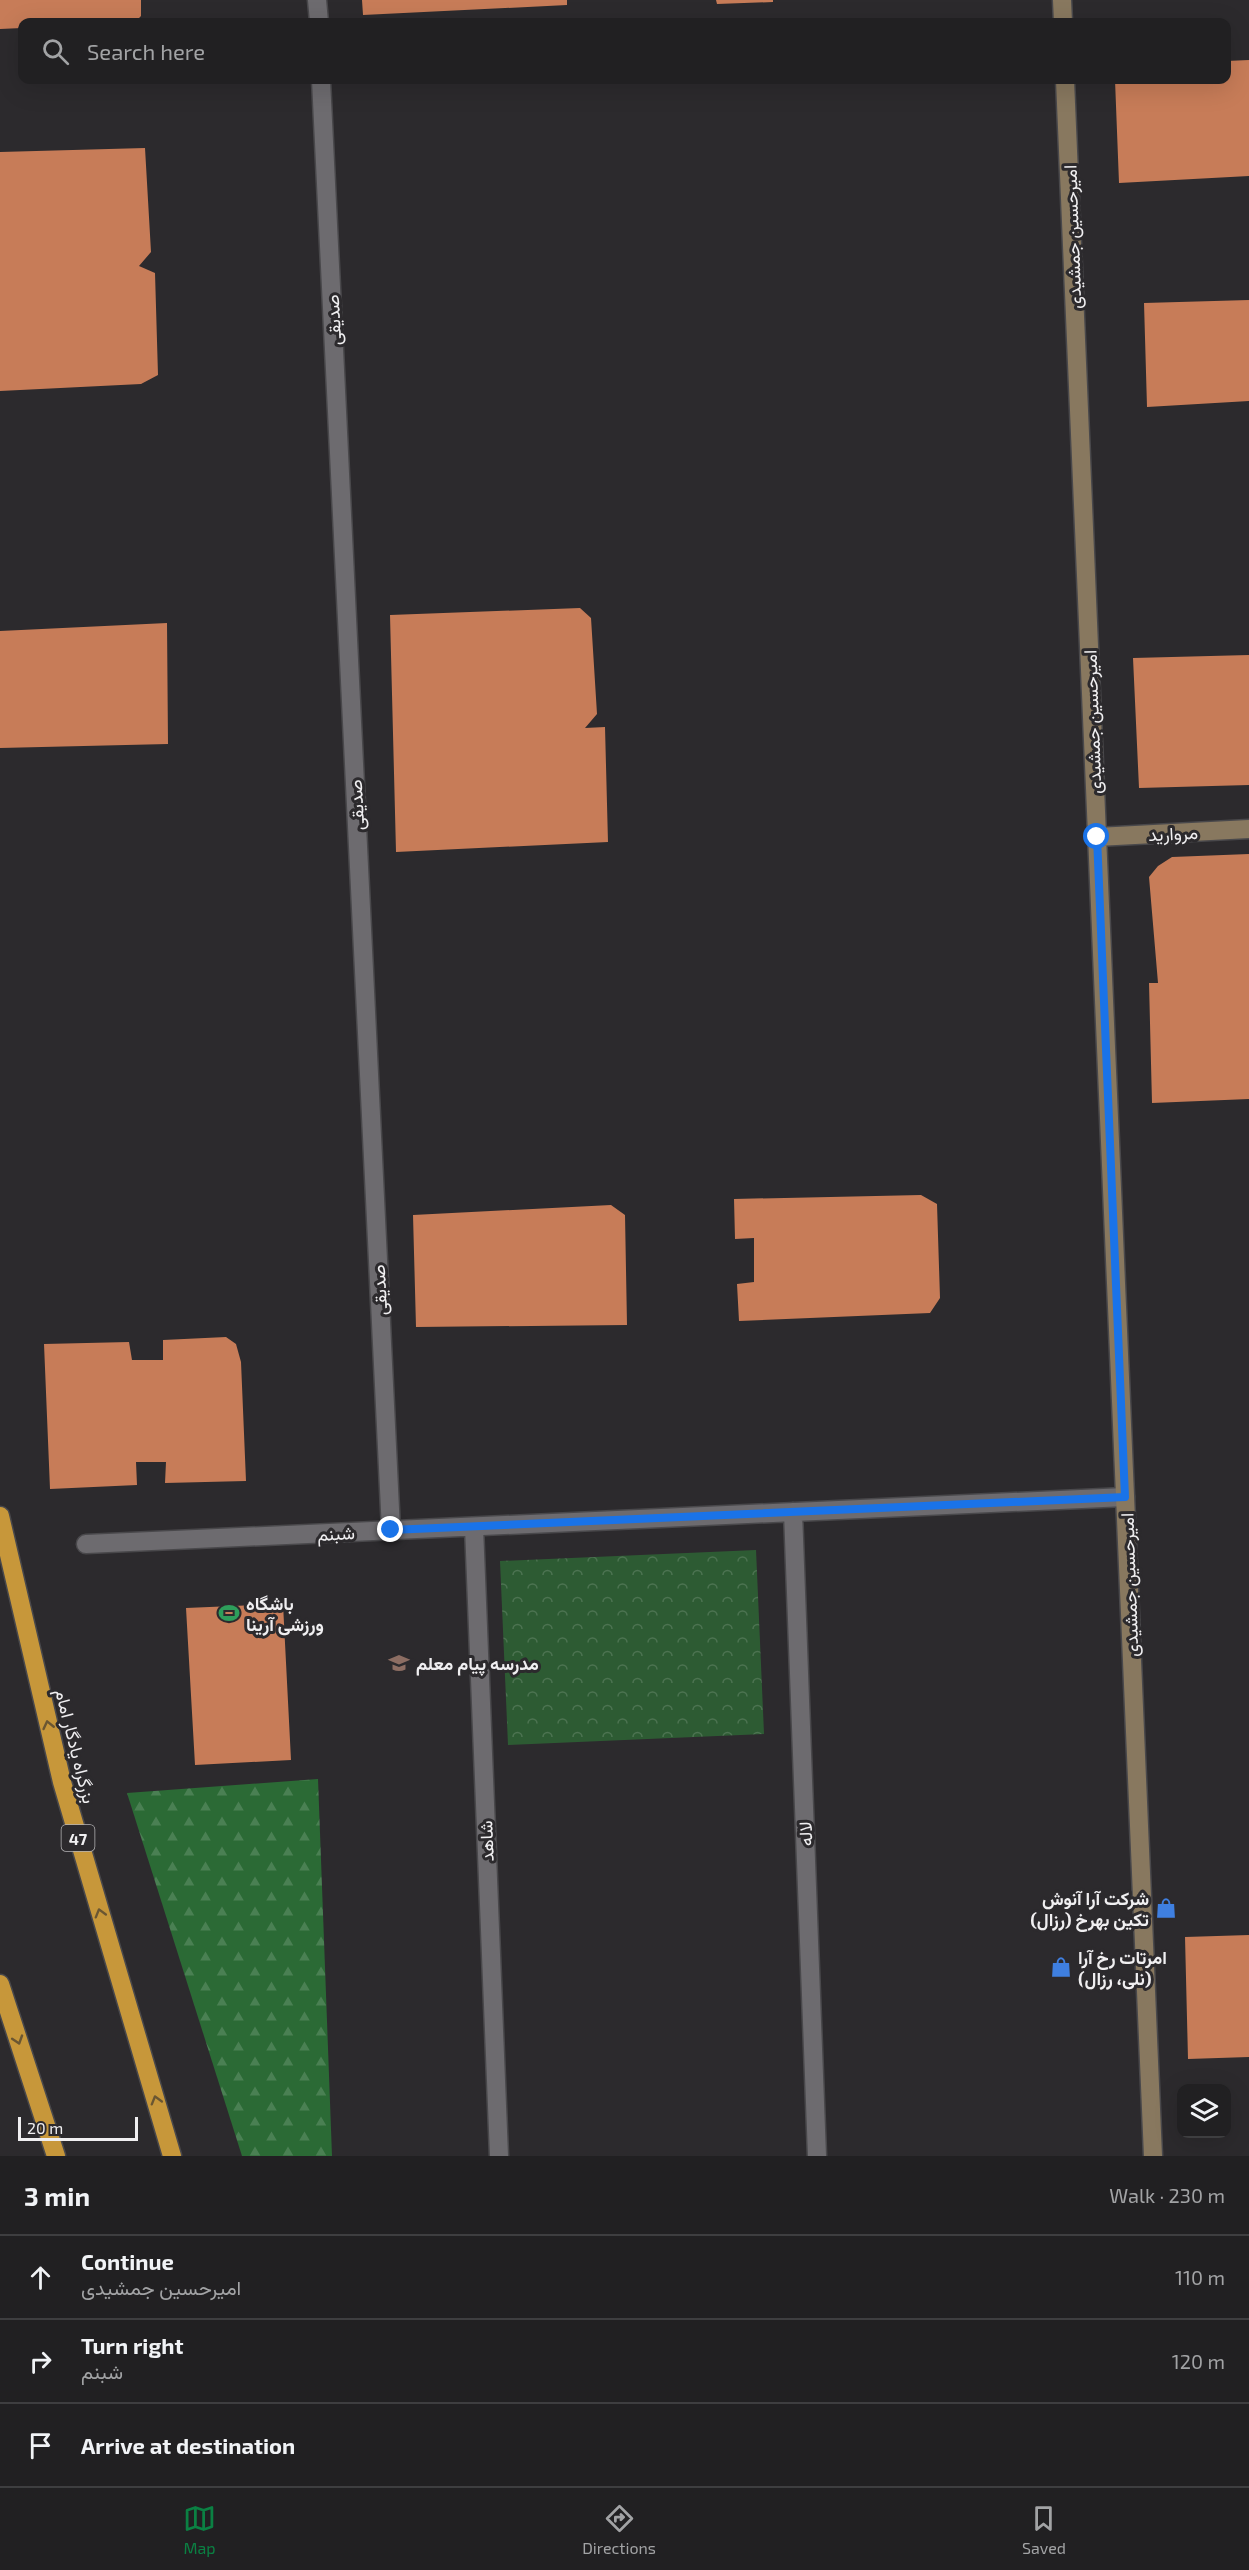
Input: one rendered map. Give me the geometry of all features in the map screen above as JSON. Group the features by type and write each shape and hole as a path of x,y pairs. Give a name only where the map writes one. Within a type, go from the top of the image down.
{"highway":[{"name":"بزرگراه یادگار امام","path":"0,1516 62,1782 172,2156"},
{"path":"0,1984 56,2156"}],"street":[{"path":"318,0 319,18"},
{"path":"1062,0 1063,18"},
{"name":"صدیقی","path":"321,84 391,1530"},
{"name":"امیرحسین جمشیدی","path":"1065,84 1154,2156"},
{"name":"مروارید","path":"1097,837 1249,829"},
{"name":"شبنم","path":"86,1544 1125,1497"},
{"name":"لاله","path":"793,1512 817,2156"},
{"name":"شاهد","path":"474,1527 499,2156"}],"green space":[{"path":"756,1550 764,1734 508,1745 500,1561"},
{"path":"318,1779 332,2156 242,2156 127,1793"}],"building":[{"path":"0,0 141,0 139,18 18,18 18,28 0,29"},
{"path":"362,0 567,0 567,5 363,15"},
{"path":"716,0 773,0 773,2 717,4"},
{"path":"1249,60 1249,176 1119,183 1115,84 1231,84 1231,61"},
{"path":"145,148 151,252 139,266 155,273 158,375 141,384 0,391 0,152"},
{"path":"1249,300 1249,401 1147,407 1144,303"},
{"path":"580,608 591,618 597,714 585,728 605,727 608,842 396,852 390,615"},
{"path":"167,623 168,744 0,748 0,631"},
{"path":"1249,655 1249,785 1139,788 1133,658"},
{"path":"1249,854 1249,1099 1152,1103 1149,983 1158,983 1149,877 1158,866 1172,857"},
{"path":"921,1195 937,1204 940,1298 930,1313 739,1321 737,1284 754,1282 754,1238 735,1239 734,1199"},
{"path":"611,1205 625,1215 627,1325 416,1327 413,1215"},
{"path":"226,1337 236,1344 241,1362 246,1481 165,1483 166,1462 136,1462 137,1485 50,1489 44,1344 129,1342 132,1360 163,1360 163,1340"},
{"path":"283,1604 291,1760 195,1765 186,1608"},
{"path":"1249,1935 1249,2057 1188,2059 1185,1937"}],"place":[{"name":"باشگاه ورزشی آرینا","path":"229,1613"},
{"name":"مدرسه پیام معلم","path":"399,1663"},
{"name":"شرکت آرا آنوش تکین بهرخ (رزال)","path":"1166,1908"},
{"name":"امرتات رخ آرا (نلی، رزال)","path":"1061,1967"}],"route":[{"path":"391,1530 1125,1497 1097,837"}]}
